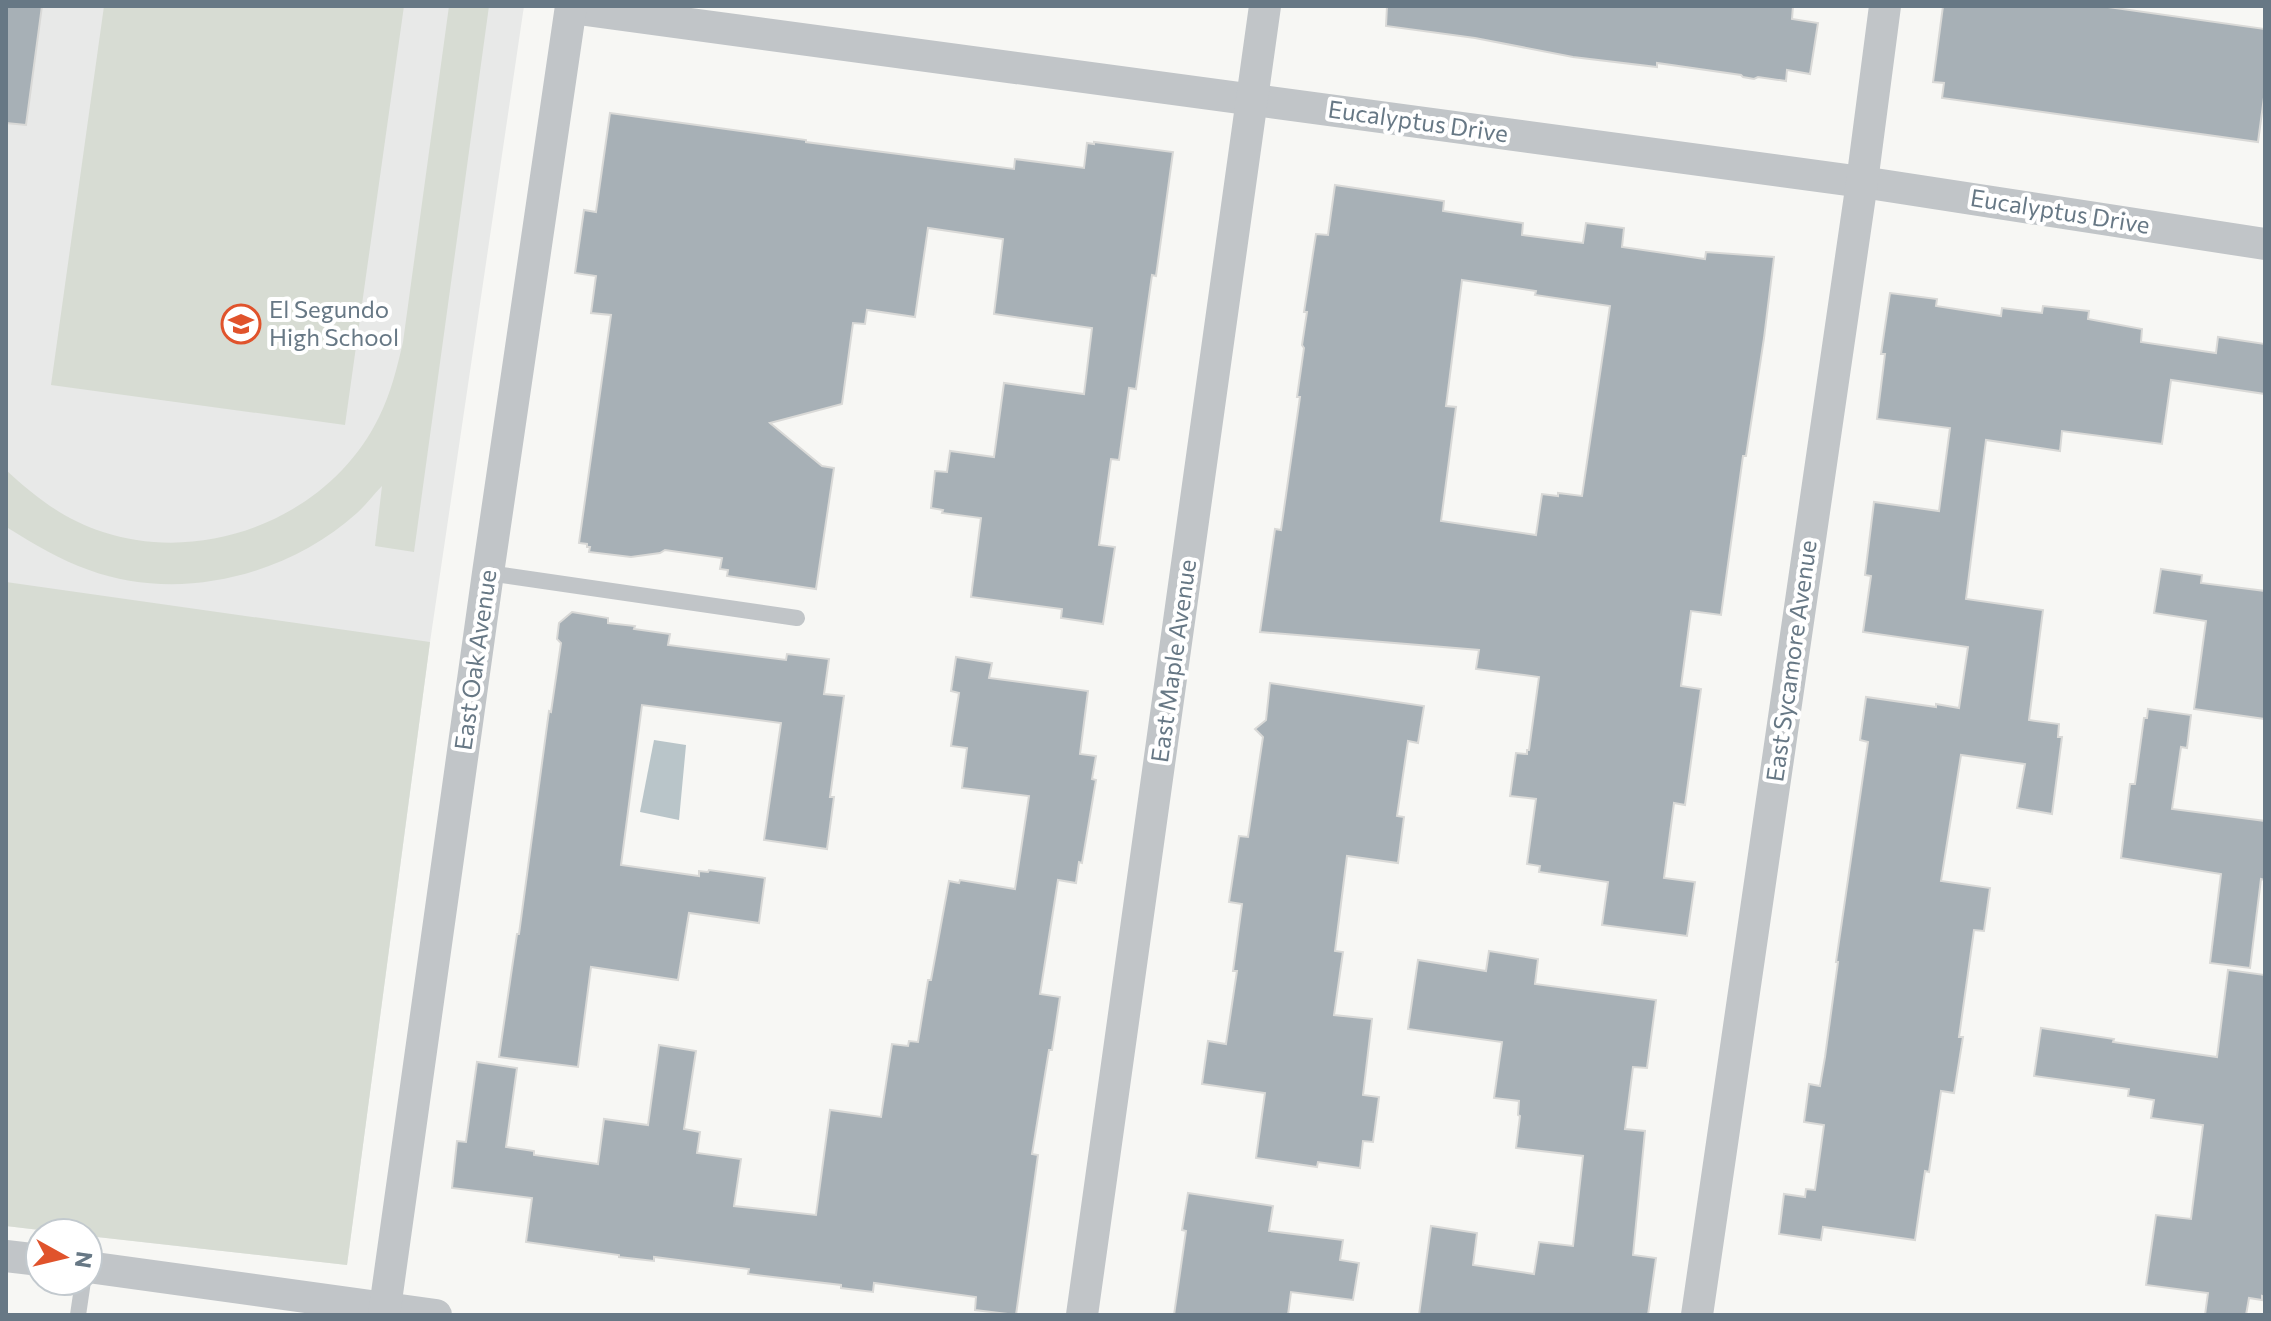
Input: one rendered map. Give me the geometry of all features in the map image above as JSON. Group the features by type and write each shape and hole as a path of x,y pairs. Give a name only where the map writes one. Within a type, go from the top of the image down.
{"street":[{"name":"East Maple Avenue","path":"1082,1315 1265,6"},
{"name":"East Sycamore Avenue","path":"1697,1315 1885,6"},
{"name":"Eucalyptus Drive","path":"571,7 1862,182 2265,244"},
{"name":"East Oak Avenue","path":"384,1312 571,7"},
{"path":"104,1269 384,1312 436,1315"}],"lane":[{"path":"488,573 797,618"}],"shaded area":[{"name":"El Segundo High School","path":"6,6 524,6 430,642 347,1265 104,1238 104,1217 24,1217 24,1228 6,1226"},
{"path":"104,6 404,6 345,425 51,385"},
{"path":"449,6 489,6 414,552 375,546 382,486 357,513 329,535 298,553 230,578 195,583 159,584 123,580 89,570 57,557 8,528 6,470 51,507 89,527 143,541 183,542 223,537 262,524 298,506 330,482 358,452 383,408 403,342"},
{"path":"6,582 430,642 347,1265 104,1238 104,1217 24,1217 24,1228 6,1226"},
{"path":"654,740 686,745 679,820 640,812"}],"building":[{"path":"6,6 42,6 26,125 6,123"},
{"path":"1387,6 1793,6 1792,19 1818,23 1810,74 1787,70 1786,81 1754,79 1657,63 1657,67 1573,57 1475,38 1386,26"},
{"path":"1943,6 2101,6 2265,29 2265,90 2258,142 1942,98 1944,83 1933,82"},
{"path":"610,113 1014,169 1015,159 1084,168 1087,143 1094,142 1173,152 1136,389 1129,388 1119,460 1111,459 1099,545 1115,547 1103,624 1061,618 1062,609 971,597 981,518 942,513 943,510 931,508 935,471 947,472 950,451 994,457 1004,383 1084,394 1092,328 994,314 1003,239 928,228 915,317 867,310 865,324 853,323 842,404 770,423 822,466 834,468 816,589 727,576 728,570 720,569 722,558 665,550 631,557 589,552 587,544 579,543 611,315 591,313 596,276 575,273 584,210 596,212"},
{"path":"1335,185 1444,201 1443,211 1523,223 1522,235 1583,243 1586,223 1624,228 1622,247 1705,259 1706,252 1774,257 1721,615 1691,611 1681,686 1701,689 1685,805 1674,803 1664,878 1695,882 1687,936 1602,925 1608,882 1539,872 1540,866 1527,864 1536,799 1510,796 1516,753 1527,754 1529,750 1539,677 1476,669 1479,650 1260,632 1275,529 1281,530 1300,397 1297,397 1307,312 1304,312 1316,234 1328,235","holes":["1462,280 1536,291 1535,295 1610,306 1582,496 1542,494 1536,535 1441,521 1456,407 1446,406"]},
{"path":"1890,293 1937,299 1936,306 2001,316 2002,308 2042,313 2043,306 2089,311 2088,319 2142,329 2141,342 2216,353 2218,337 2265,344 2265,394 2171,380 2162,444 2062,431 2060,451 1986,440 1966,599 2043,610 2029,720 2059,724 2058,737 2062,737 2052,814 2017,808 2025,764 1961,755 1941,881 1990,888 1984,931 1974,930 1954,1093 1941,1091 1915,1240 1823,1227 1821,1240 1779,1234 1784,1194 1805,1197 1806,1189 1815,1190 1824,1125 1804,1122 1809,1084 1820,1086 1825,1057 1868,742 1860,740 1866,697 1959,708 1968,647 1863,632 1871,576 1865,575 1874,502 1939,511 1950,428 1877,419 1885,354 1881,354"},
{"path":"2161,569 2202,575 2201,583 2265,591 2265,719 2194,709 2206,621 2154,613"},
{"path":"572,612 608,618 608,623 635,626 634,629 670,634 668,645 786,660 787,654 829,659 824,694 844,696 830,797 834,797 827,849 764,840 781,723 642,705 621,865 699,876 699,871 709,870 765,878 759,923 689,913 678,980 591,967 578,1067 499,1057 561,643 557,639 559,623"},
{"path":"956,657 992,663 989,678 1088,691 1080,754 1096,756 1092,779 1096,780 1082,863 1079,862 1076,883 1058,880 1040,994 1060,997 1032,1154 1038,1155 1016,1315 975,1310 976,1297 874,1283 873,1292 748,1274 749,1269 654,1257 654,1261 619,1257 526,1242 532,1198 452,1188 457,1141 466,1142 477,1062 517,1068 506,1147 534,1151 534,1155 598,1164 604,1119 648,1125 659,1045 696,1051 684,1129 700,1132 697,1153 741,1159 734,1206 816,1215 830,1110 881,1117 892,1044 908,1046 909,1041 918,1042 949,881 1015,889 1029,796 962,788 967,748 951,746 959,693 951,691"},
{"path":"1270,683 1424,706 1418,743 1408,741 1397,816 1404,817 1398,863 1347,856 1335,951 1343,952 1334,1015 1372,1019 1363,1095 1379,1097 1373,1142 1363,1141 1360,1168 1318,1162 1317,1167 1256,1158 1265,1093 1202,1084 1208,1041 1226,1044 1237,971 1233,971 1242,904 1229,902 1239,836 1248,837 1263,737 1255,729 1266,720"},
{"path":"2148,709 2191,715 2187,748 2181,747 2172,809 2265,821 2265,880 2261,879 2250,968 2210,963 2221,874 2121,858 2130,784 2135,784 2144,718 2147,718"},
{"path":"1489,951 1538,959 1535,984 1656,1000 1647,1068 1633,1067 1625,1129 1645,1131 1633,1255 1656,1258 1648,1315 1419,1315 1431,1226 1477,1233 1473,1265 1534,1274 1539,1242 1573,1246 1583,1156 1516,1148 1519,1101 1494,1098 1502,1042 1408,1029 1418,960 1486,971"},
{"path":"2228,970 2265,975 2265,1297 2262,1296 2262,1300 2249,1298 2246,1315 2205,1315 2208,1293 2146,1285 2156,1215 2191,1219 2203,1125 2151,1118 2154,1100 2128,1096 2129,1089 2034,1076 2041,1028 2217,1057"},
{"path":"1188,1193 1273,1206 1269,1231 1343,1240 1340,1260 1359,1263 1353,1300 1291,1292 1288,1315 1174,1315"}],"place":[{"name":"El Segundo High School","path":"241,324"}]}
